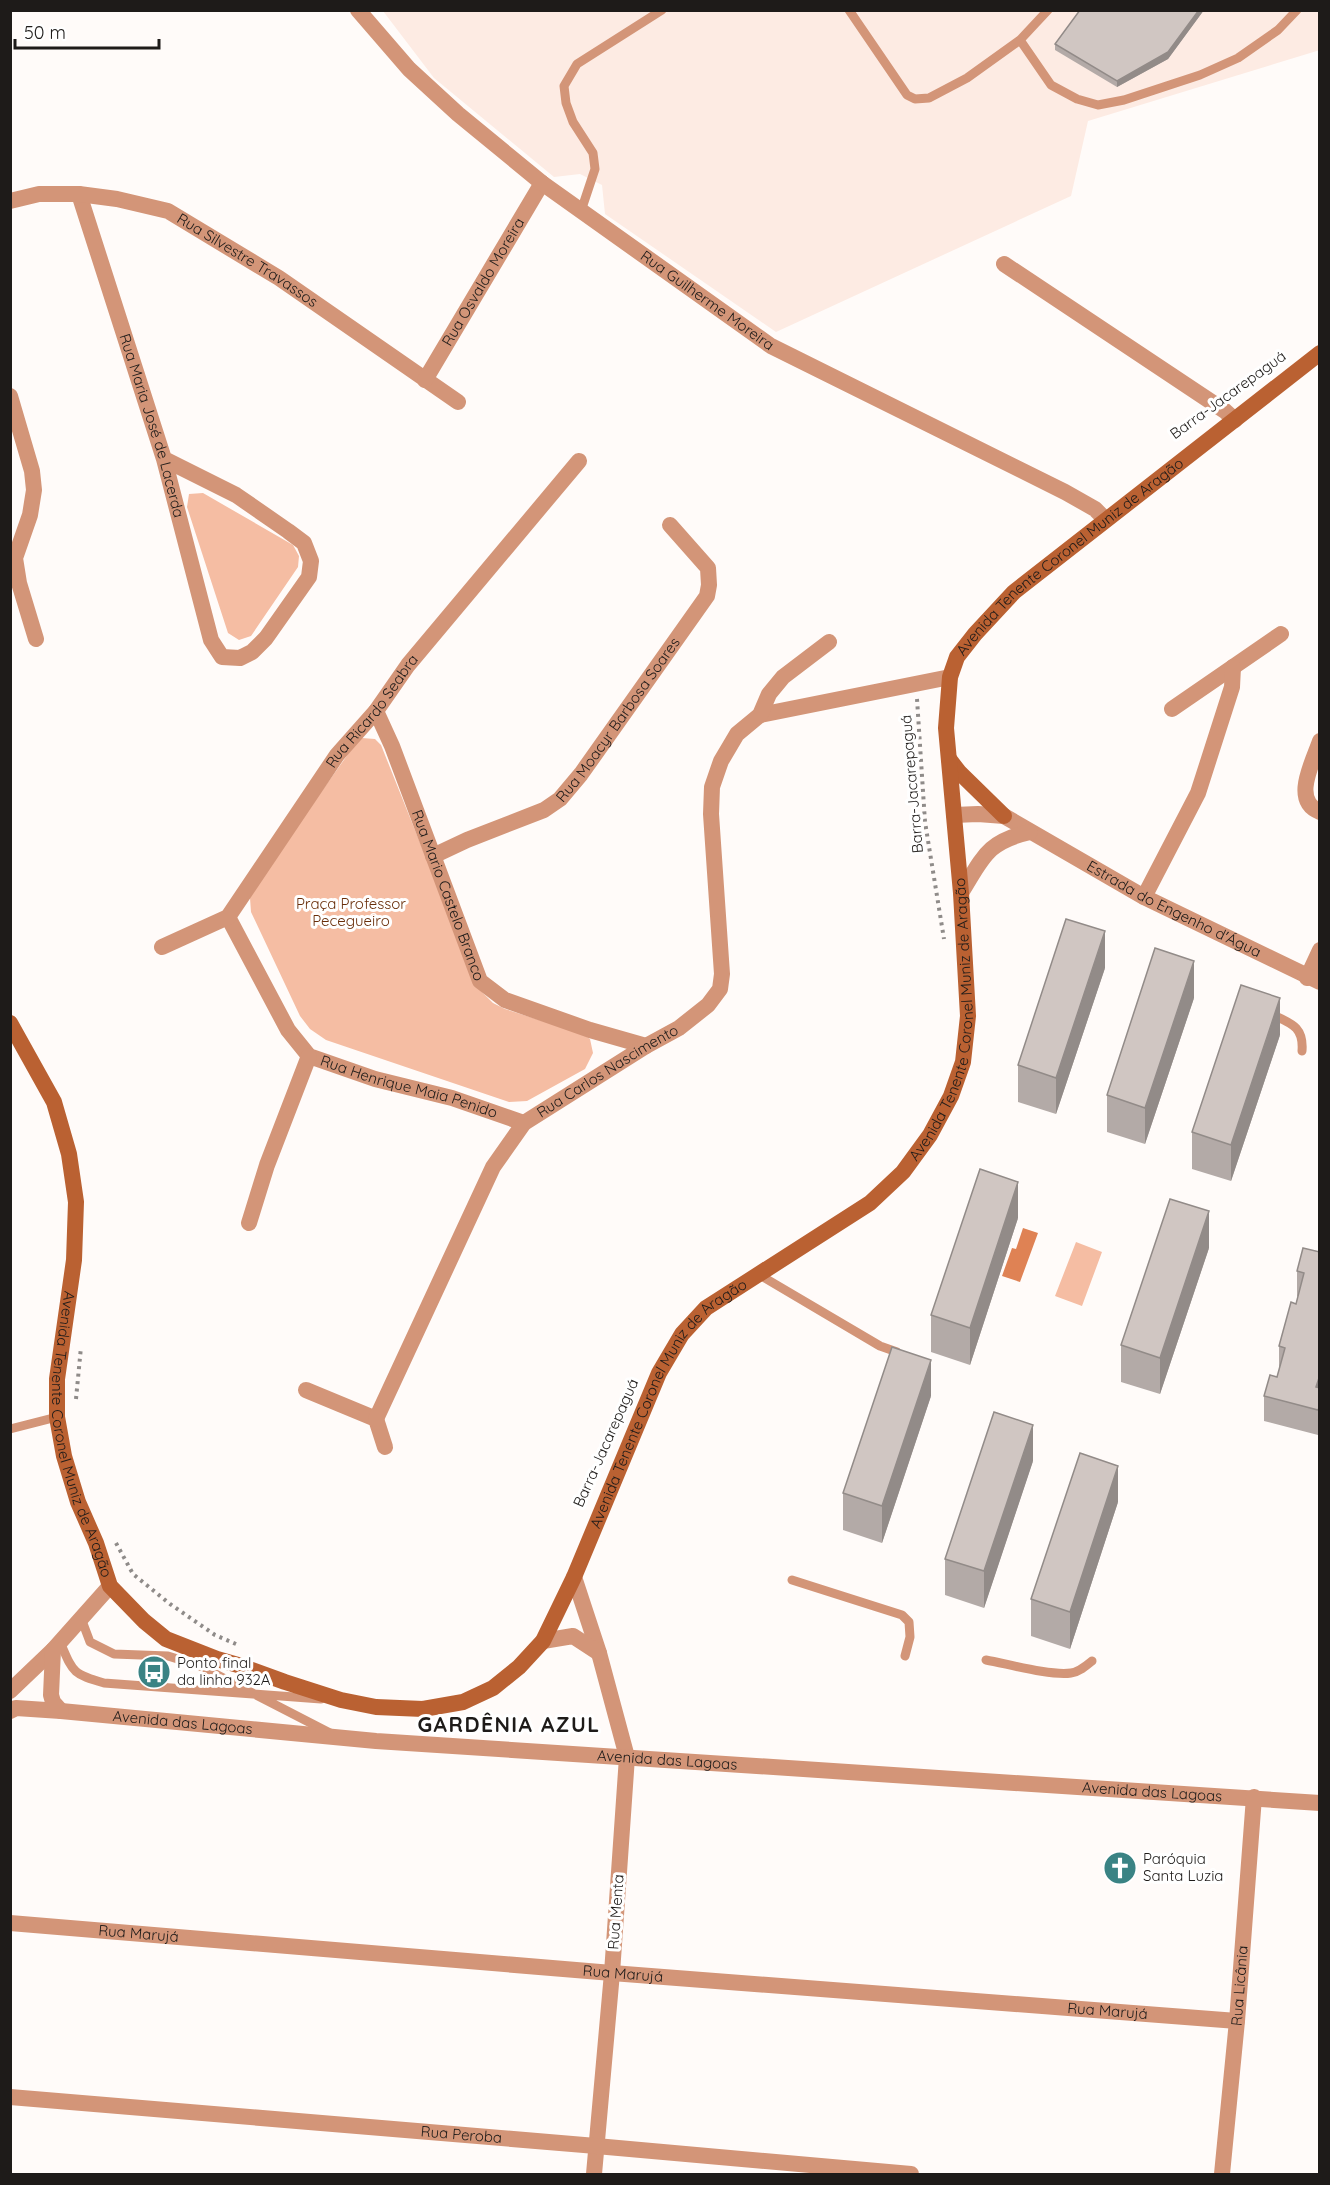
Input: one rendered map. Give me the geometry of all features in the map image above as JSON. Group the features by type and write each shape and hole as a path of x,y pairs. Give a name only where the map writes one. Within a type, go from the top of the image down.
{"main road":[{"name":"Avenida Tenente Coronel Muniz de Aragão","path":"10,1023 54,1102 69,1154 76,1202 74,1260 57,1379 57,1417 64,1456 78,1502 96,1543 110,1586 144,1622 166,1639 217,1659 341,1700 376,1707 423,1709 463,1702 493,1688 519,1667 543,1641 574,1577 659,1373 682,1334 706,1308 870,1203 903,1172 930,1135 951,1095 963,1062 968,1016 961,893 946,728 950,677 957,657 1014,592 1320,353"},
{"path":"949,758 959,772 1004,816"}],"street":[{"name":"Rua Guilherme Moreira","path":"358,10 409,69 458,114 542,183 771,346 1065,492 1095,509 1105,519"},
{"name":"Rua Osvaldo Moreira","path":"425,380 542,183"},
{"name":"Rua Silvestre Travassos","path":"10,201 39,194 79,194 117,199 168,211 279,278 458,402"},
{"name":"Rua Maria José de Lacerda","path":"79,194 164,459 211,640 222,657 240,658 252,652 266,639 309,577 311,561 304,543 288,531 236,495 164,459"},
{"path":"1004,264 1225,411 1235,420"},
{"path":"10,396 32,471 34,490 30,515 15,558 18,583 36,639"},
{"name":"Rua Ricardo Seabra","path":"228,917 337,754 376,711 408,665 579,461"},
{"name":"Rua Moacyr Barbosa Soares","path":"434,856 467,840 544,810 560,799 581,774 707,596 708,568 670,525"},
{"path":"1172,709 1281,634"},
{"name":"Rua Carlos Nascimento","path":"376,1419 493,1167 524,1123 646,1046 679,1028 708,1005 720,989 722,974 711,814 712,787 722,761 737,735 760,715 769,694 783,677 829,642"},
{"path":"1144,897 1198,793 1232,687 1233,667"},
{"name":"Rua Carlos Nascimento","path":"760,715 950,677"},
{"name":"Rua Mario Castelo Branco","path":"376,711 392,746 480,981 505,1000 590,1030 646,1046"},
{"path":"1320,741 1305,790 1306,801 1312,809 1320,812"},
{"name":"Estrada do Engenho d'Água","path":"954,815 1004,816 1144,897 1313,980"},
{"path":"961,893 985,855 997,843 1009,837 1030,832"},
{"path":"162,947 228,917"},
{"name":"Rua Henrique Maia Penido","path":"228,917 288,1030 309,1056 375,1079 452,1098 524,1123"},
{"path":"1313,980 1320,950"},
{"path":"249,1223 267,1165 309,1056"},
{"path":"306,1390 376,1419 385,1447"},
{"name":"Rua Menta","path":"574,1577 599,1653 627,1757 612,1973 594,2175"},
{"path":"10,1691 57,1646 110,1586"},
{"path":"543,1641 573,1636 599,1653"},
{"path":"57,1646 51,1695 53,1702 61,1711"},
{"name":"Avenida das Lagoas","path":"12,1708 340,1737 1320,1803"},
{"name":"Rua Licânia","path":"1222,2175 1237,2021 1254,1797"},
{"name":"Rua Marujá","path":"10,1923 612,1973 1237,2021"},
{"name":"Rua Peroba","path":"10,2097 911,2175"}],"lane":[{"path":"581,211 595,163 593,153 573,122 566,103 564,86 577,64 662,10"},
{"path":"849,10 907,95 915,99 929,98 967,78 1020,40 1048,10"},
{"path":"1020,40 1051,85 1077,99 1098,105 1124,100 1200,75 1238,58 1278,30 1297,10"},
{"path":"1261,1009 1297,1029 1303,1038 1302,1051"},
{"path":"758,1274 880,1346 897,1352"},
{"path":"10,1429 57,1417"},
{"path":"792,1580 902,1615 909,1622 910,1637 905,1656"},
{"path":"81,1618 90,1642 114,1654 168,1656 200,1666 252,1695 340,1737"},
{"path":"57,1646 71,1668 77,1673 95,1680 116,1684 341,1700"},
{"path":"986,1660 1053,1672 1072,1673 1092,1661"}],"path":[{"name":"Barra-Jacarepaguá","path":"924,682 917,700 925,822 946,947"},
{"path":"75,1407 82,1338"},
{"path":"113,1538 133,1574 170,1604 215,1635 244,1648"}],"shaded area":[{"path":"1319,10 1320,50 1088,121 1071,196 776,332 605,214 602,185 580,174 554,177 434,78 383,11"},
{"path":"1023,1228 1038,1233 1020,1282 1002,1276 1012,1248 1016,1249"}],"green space":[{"path":"203,493 293,545 299,556 298,567 251,636 239,640 228,633 187,507 189,494"},
{"name":"Praça Professor Pecegueiro","path":"362,738 375,739 381,745 478,988 493,1003 505,1009 583,1034 590,1039 593,1053 585,1069 527,1101 509,1102 326,1040 310,1029 300,1016 251,912 250,898 254,886 356,743"},
{"path":"1076,1242 1102,1252 1082,1306 1055,1296"}],"building":[{"path":"1080,10 1199,10 1168,52 1117,81 1055,44"},
{"path":"1066,919 1105,931 1056,1078 1018,1065"},
{"path":"1155,948 1194,961 1145,1108 1107,1095"},
{"path":"1241,985 1280,998 1231,1145 1192,1132"},
{"path":"980,1169 1018,1182 970,1328 931,1315"},
{"path":"1170,1199 1209,1211 1160,1358 1121,1345"},
{"path":"1303,1248 1320,1252 1320,1375 1316,1387 1320,1388 1318,1410 1264,1396 1270,1375 1277,1377 1285,1348 1279,1346 1291,1302 1296,1304 1304,1273 1297,1271"},
{"path":"892,1347 931,1360 882,1506 843,1493"},
{"path":"994,1412 1033,1425 984,1571 945,1559"},
{"path":"1080,1453 1118,1466 1070,1612 1031,1599"}],"place":[{"name":"Ponto final da linha 932A","path":"154,1672"},
{"name":"Paróquia Santa Luzia","path":"1120,1868"}],"district":[{"name":"GARDÊNIA AZUL","path":"509,1725"}]}
